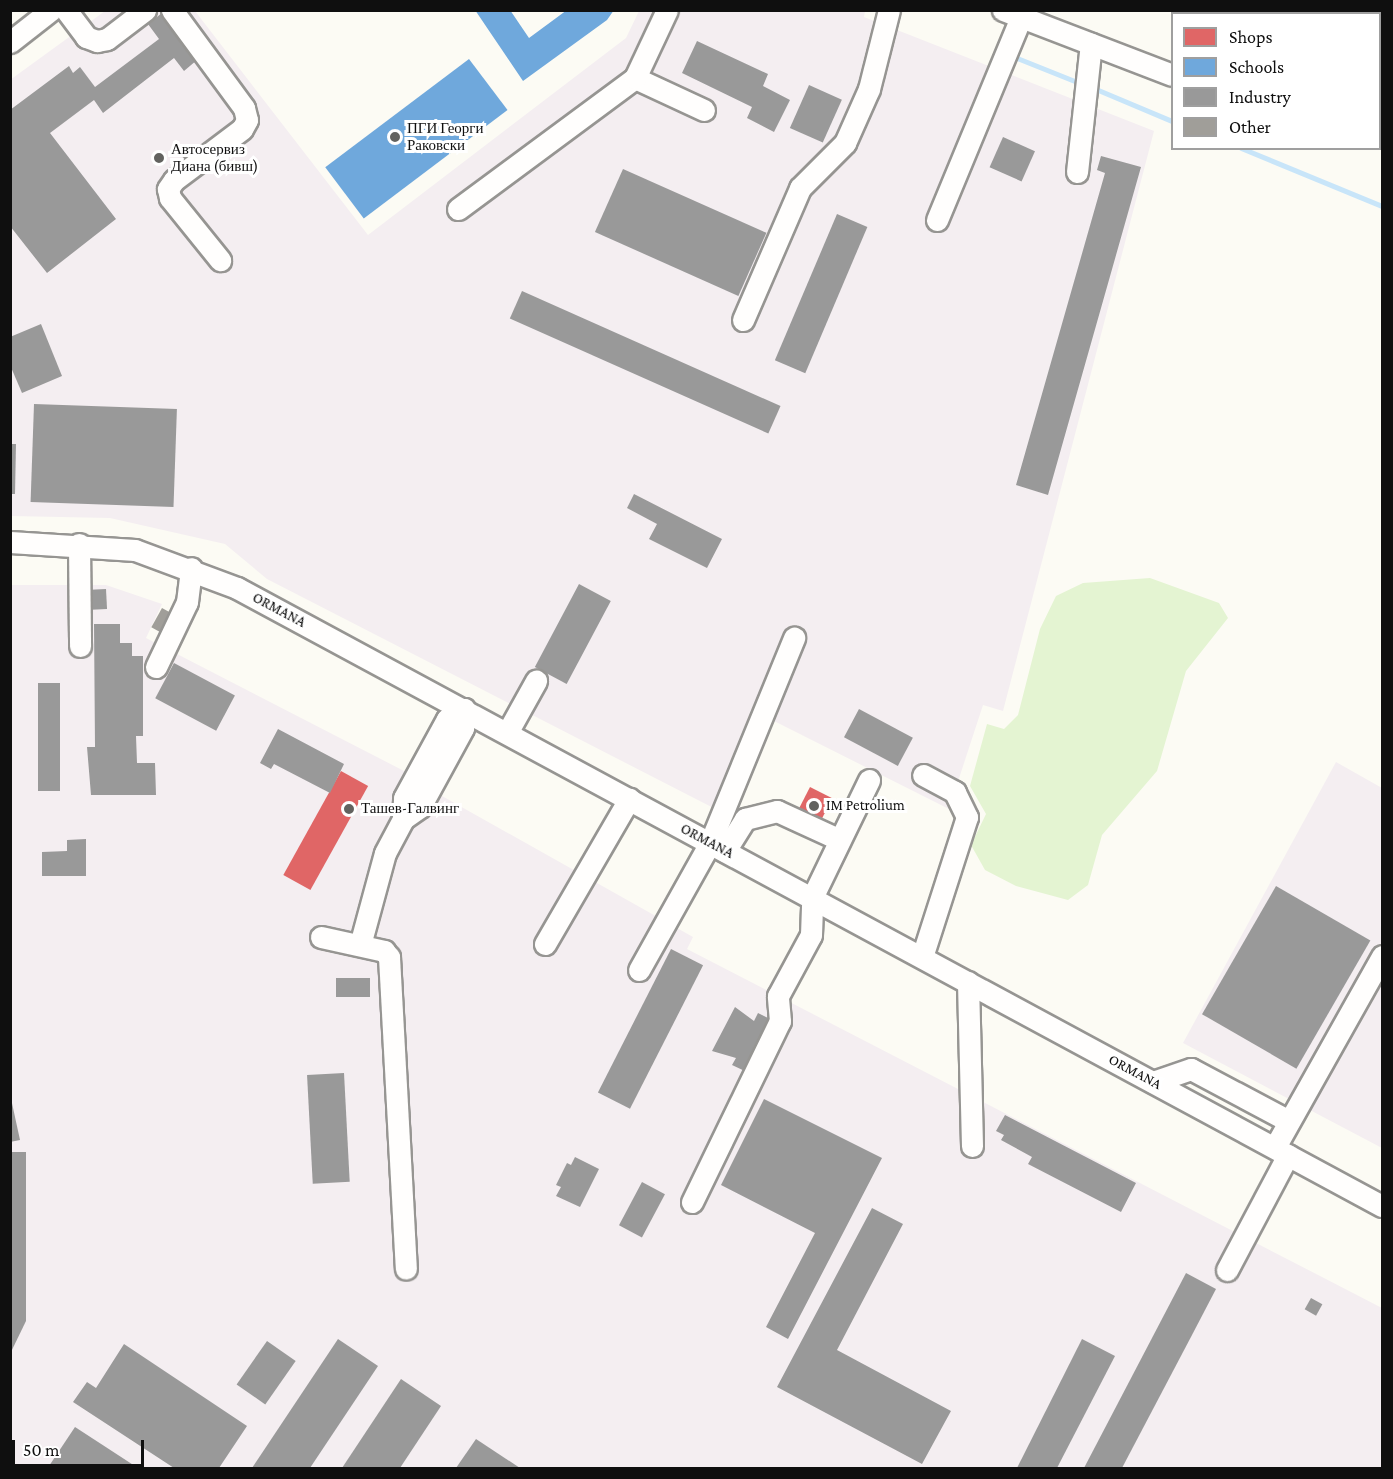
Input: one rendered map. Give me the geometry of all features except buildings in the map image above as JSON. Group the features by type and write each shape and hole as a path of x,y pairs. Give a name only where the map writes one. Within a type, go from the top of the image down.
{"street":[{"path":"10,42 51,10"},
{"path":"66,10 86,37 97,41 107,39 146,10"},
{"path":"172,10 244,108 247,120 242,129 174,180 168,189 170,198 220,260"},
{"path":"458,209 635,78 667,10"},
{"path":"743,320 800,188 845,142 869,89 889,10"},
{"path":"937,220 1012,14 1171,74"},
{"path":"1077,172 1091,44"},
{"path":"635,78 704,110"},
{"name":"ORMANA","path":"10,542 79,544 135,550 191,568 237,588 1383,1206"},
{"path":"79,544 80,646"},
{"path":"156,667 187,602 191,568"},
{"path":"718,847 794,638"},
{"path":"507,733 536,681"},
{"path":"360,945 385,853 404,819 404,798 447,719 464,709"},
{"path":"922,957 968,817 955,792 923,775"},
{"path":"692,1202 780,1021 778,996 811,935 812,898 869,780"},
{"path":"545,944 629,799"},
{"path":"639,970 718,847 745,819 777,811 840,840"},
{"path":"321,937 384,951 389,957 406,1269"},
{"path":"1227,1270 1281,1151 1289,1121 1383,956"},
{"path":"968,982 972,1146"},
{"path":"1153,1082 1191,1070 1289,1121"}],"shaded area":[{"path":"105,11 195,11 368,235 626,38 639,11 865,11 864,17 1154,131 1003,711 983,705 949,809 774,721 733,818 267,579 225,544 110,518 11,516 10,80"},
{"path":"10,585 106,585 162,604 146,638 406,772 404,798 432,812 442,796 693,937 687,949 1382,1308 1382,1468 11,1468"},
{"path":"1336,762 1382,788 1382,1148 1183,1043"}],"green space":[{"path":"1150,578 1219,603 1228,618 1186,671 1157,771 1102,835 1088,885 1068,900 1016,886 985,870 971,845 986,814 970,786 987,724 1004,729 1018,715 1040,629 1056,596 1083,583"}],"waterway":[{"path":"1017,58 1082,84"},
{"path":"1091,87 1171,121"},
{"path":"1246,150 1382,206"}],"place":[{"name":"ПГИ Георги Раковски","path":"395,137"},
{"name":"Автосервиз Диана (бивш)","path":"159,158"},
{"name":"IM Petrolium","path":"814,806"},
{"name":"Ташев-Галвинг","path":"349,809"}]}
